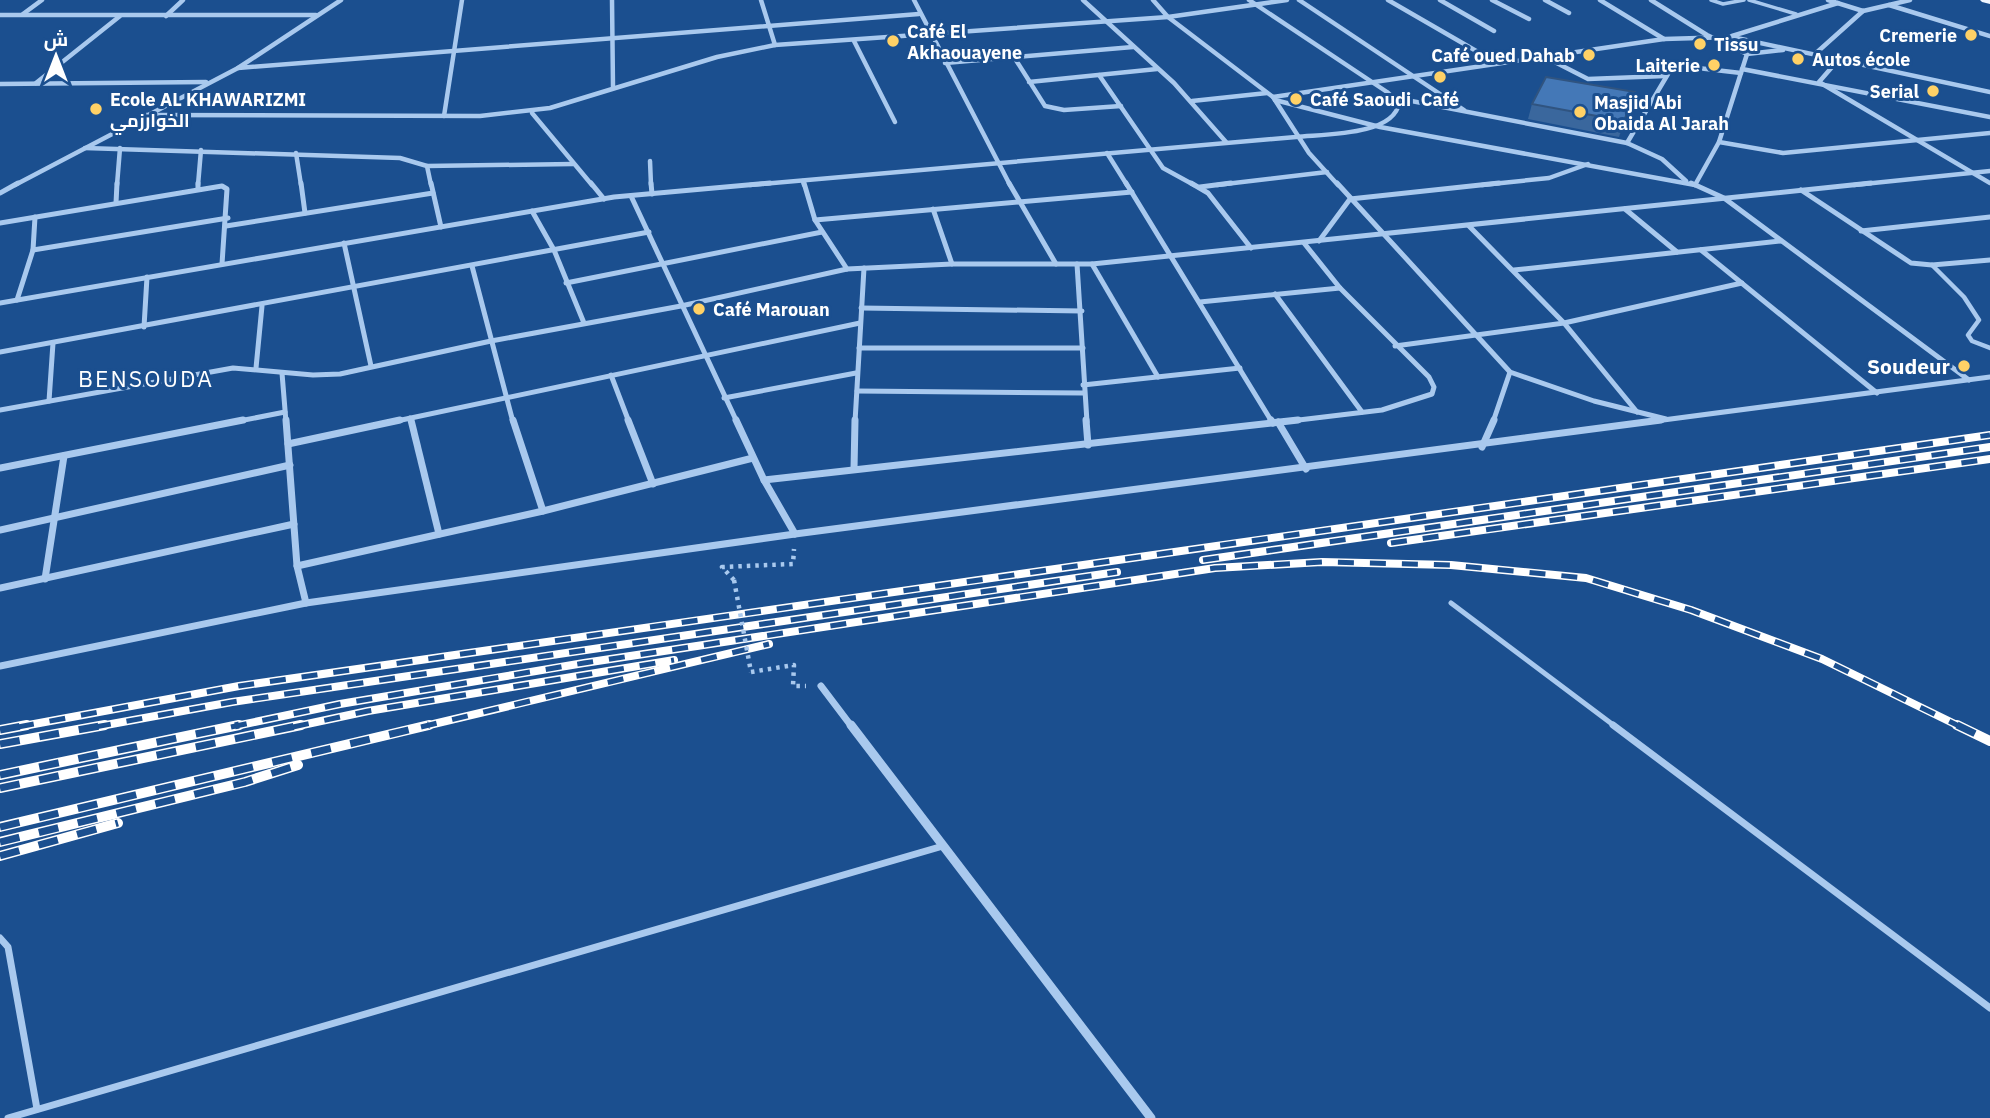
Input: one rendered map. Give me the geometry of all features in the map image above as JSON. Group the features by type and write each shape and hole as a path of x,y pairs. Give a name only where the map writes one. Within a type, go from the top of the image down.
{"street":[{"path":"22,15 42,0"},
{"path":"166,16 183,0"},
{"path":"0,193 237,68 341,0"},
{"path":"444,116 463,0"},
{"path":"612,0 613,87"},
{"path":"761,0 775,45"},
{"path":"914,0 997,163 1056,264"},
{"path":"1083,0 1192,101 1226,142"},
{"path":"1153,0 1168,17 1271,97 1296,137 1510,372 1638,413 1673,420"},
{"path":"1249,0 1395,98 1627,143 1662,159 1686,181"},
{"path":"143,116 444,116 532,113 729,54 775,45 931,36 1168,17 1287,0"},
{"path":"1299,0 1467,112"},
{"path":"1388,0 1497,63"},
{"path":"1440,0 1494,31"},
{"path":"1492,0 1529,19"},
{"path":"1545,0 1569,13"},
{"path":"1600,0 1664,39"},
{"path":"1651,0 1707,35 1747,54 1790,49"},
{"path":"1828,0 1863,11"},
{"path":"1815,54 1863,11 1910,0"},
{"path":"1732,37 1796,14 1838,3"},
{"path":"1889,5 1990,36"},
{"path":"237,68 919,14"},
{"path":"0,15 317,15"},
{"path":"36,83 121,15"},
{"path":"1192,101 1271,97 1707,35 1732,37 1990,92"},
{"path":"854,41 895,122"},
{"path":"945,63 1133,47"},
{"path":"1695,185 1719,142 1747,54"},
{"path":"1545,56 1578,75 1594,80 1665,76"},
{"path":"1014,57 1042,103 1050,108 1121,106"},
{"path":"1819,82 1839,59"},
{"path":"1627,143 1665,76 1671,69 1689,67 1819,82 1990,117"},
{"path":"1029,82 1157,69"},
{"path":"1099,75 1169,173 1200,187 1251,248"},
{"path":"0,84 207,82"},
{"path":"1819,82 1990,183"},
{"path":"1271,97 1380,127 1686,181 1724,198 1969,380"},
{"path":"0,303 604,199 1296,137 1380,127 1400,106 1395,98"},
{"path":"532,113 604,199"},
{"path":"1719,142 1783,153 1990,133"},
{"path":"85,148 400,158 427,166 573,163"},
{"path":"116,203 120,148"},
{"path":"198,189 201,150"},
{"path":"296,153 305,214"},
{"path":"1107,153 1306,469"},
{"path":"649,161 652,194"},
{"path":"1320,241 1350,199 1549,178 1589,164"},
{"path":"427,166 441,227"},
{"path":"0,410 233,368 256,368 315,378 491,341 681,306 847,269 952,264 1092,264 1990,171"},
{"path":"1200,187 1327,172"},
{"path":"803,181 815,220 847,269"},
{"path":"0,223 222,186 227,189 228,218 222,264"},
{"path":"1801,190 1904,260 1932,265 1990,260"},
{"path":"226,226 433,192"},
{"path":"815,220 1132,192"},
{"path":"631,196 753,458 795,534"},
{"path":"933,209 952,264"},
{"path":"1625,209 1677,252"},
{"path":"532,211 554,250 584,323"},
{"path":"18,300 33,250 35,217"},
{"path":"1861,231 1990,217"},
{"path":"33,250 228,218"},
{"path":"1469,226 1564,323 1638,413"},
{"path":"0,352 354,289 649,232"},
{"path":"566,283 822,232"},
{"path":"1514,270 1782,241"},
{"path":"344,243 371,366"},
{"path":"764,480 1362,412 1410,404 1432,394 1434,387 1429,377 1395,346 1340,288 1304,243"},
{"path":"1701,250 1877,393"},
{"path":"1077,264 1082,311 1083,389 1088,445"},
{"path":"1092,264 1158,377"},
{"path":"472,266 505,397 544,511"},
{"path":"854,469 856,373 864,268"},
{"path":"144,327 147,277"},
{"path":"1395,346 1564,323 1742,283"},
{"path":"1200,302 1340,288"},
{"path":"1275,294 1362,412"},
{"path":"256,368 262,306"},
{"path":"861,309 1082,311"},
{"path":"288,444 860,323"},
{"path":"49,401 53,343"},
{"path":"859,348 1083,348"},
{"path":"857,391 1083,389 1240,368"},
{"path":"1482,446 1502,401 1510,372"},
{"path":"282,373 297,566 306,603"},
{"path":"724,398 856,373"},
{"path":"611,375 653,484"},
{"path":"0,666 306,603 795,534 1482,446 1990,377"},
{"path":"0,468 285,412"},
{"path":"410,418 439,534"},
{"path":"45,579 64,456"},
{"path":"297,566 544,511 753,458"},
{"path":"0,530 290,465"},
{"path":"0,589 294,524"},
{"path":"821,686 1151,1118"}],"lane":[{"path":"1711,0 1723,4 1747,0 1796,14"},
{"path":"1932,265 1961,293 1975,312 1979,320 1968,335 1972,341 1990,348"},
{"path":"1451,603 1990,1008"},
{"path":"8,1118 943,846"},
{"path":"0,938 8,947 37,1109"}],"path":[{"path":"793,564 722,567 734,580 751,672 794,665 793,686"}],"building":[{"path":"1546,77 1635,92 1624,121 1532,104"}],"railway":[{"path":"18,727 239,686 1990,435"},
{"path":"1203,560 1990,447"},
{"path":"1391,543 1990,459"},
{"path":"231,727 340,704 584,663 1215,568 1322,562 1451,565 1586,578 1691,610 1822,659 1961,727"},
{"path":"95,727 232,702 1117,572"},
{"path":"421,727 769,644"},
{"path":"293,727 368,711 674,660"},
{"path":"0,730 27,725"},
{"path":"0,744 105,725"},
{"path":"0,775 239,725"},
{"path":"0,788 301,725"},
{"path":"0,827 429,725"},
{"path":"1957,725 1990,741"},
{"path":"0,842 245,782 298,765"},
{"path":"0,856 118,823"}],"place":[{"name":"Cremerie","path":"1971,35"},
{"name":"Café El Akhaouayene","path":"893,41"},
{"name":"Tissu","path":"1700,44"},
{"name":"Café oued Dahab","path":"1589,55"},
{"name":"Autos école","path":"1798,59"},
{"name":"Laiterie","path":"1714,65"},
{"name":"Café","path":"1440,77"},
{"name":"Serial","path":"1933,91"},
{"name":"Café Saoudi","path":"1296,99"},
{"name":"Ecole AL KHAWARIZMI الخوارزمي","path":"96,109"},
{"name":"Masjid Abi Obaida Al Jarah","path":"1580,112"},
{"name":"Café Marouan","path":"699,309"},
{"name":"Soudeur","path":"1964,366"}],"district":[{"name":"BENSOUDA","path":"146,378"}]}
